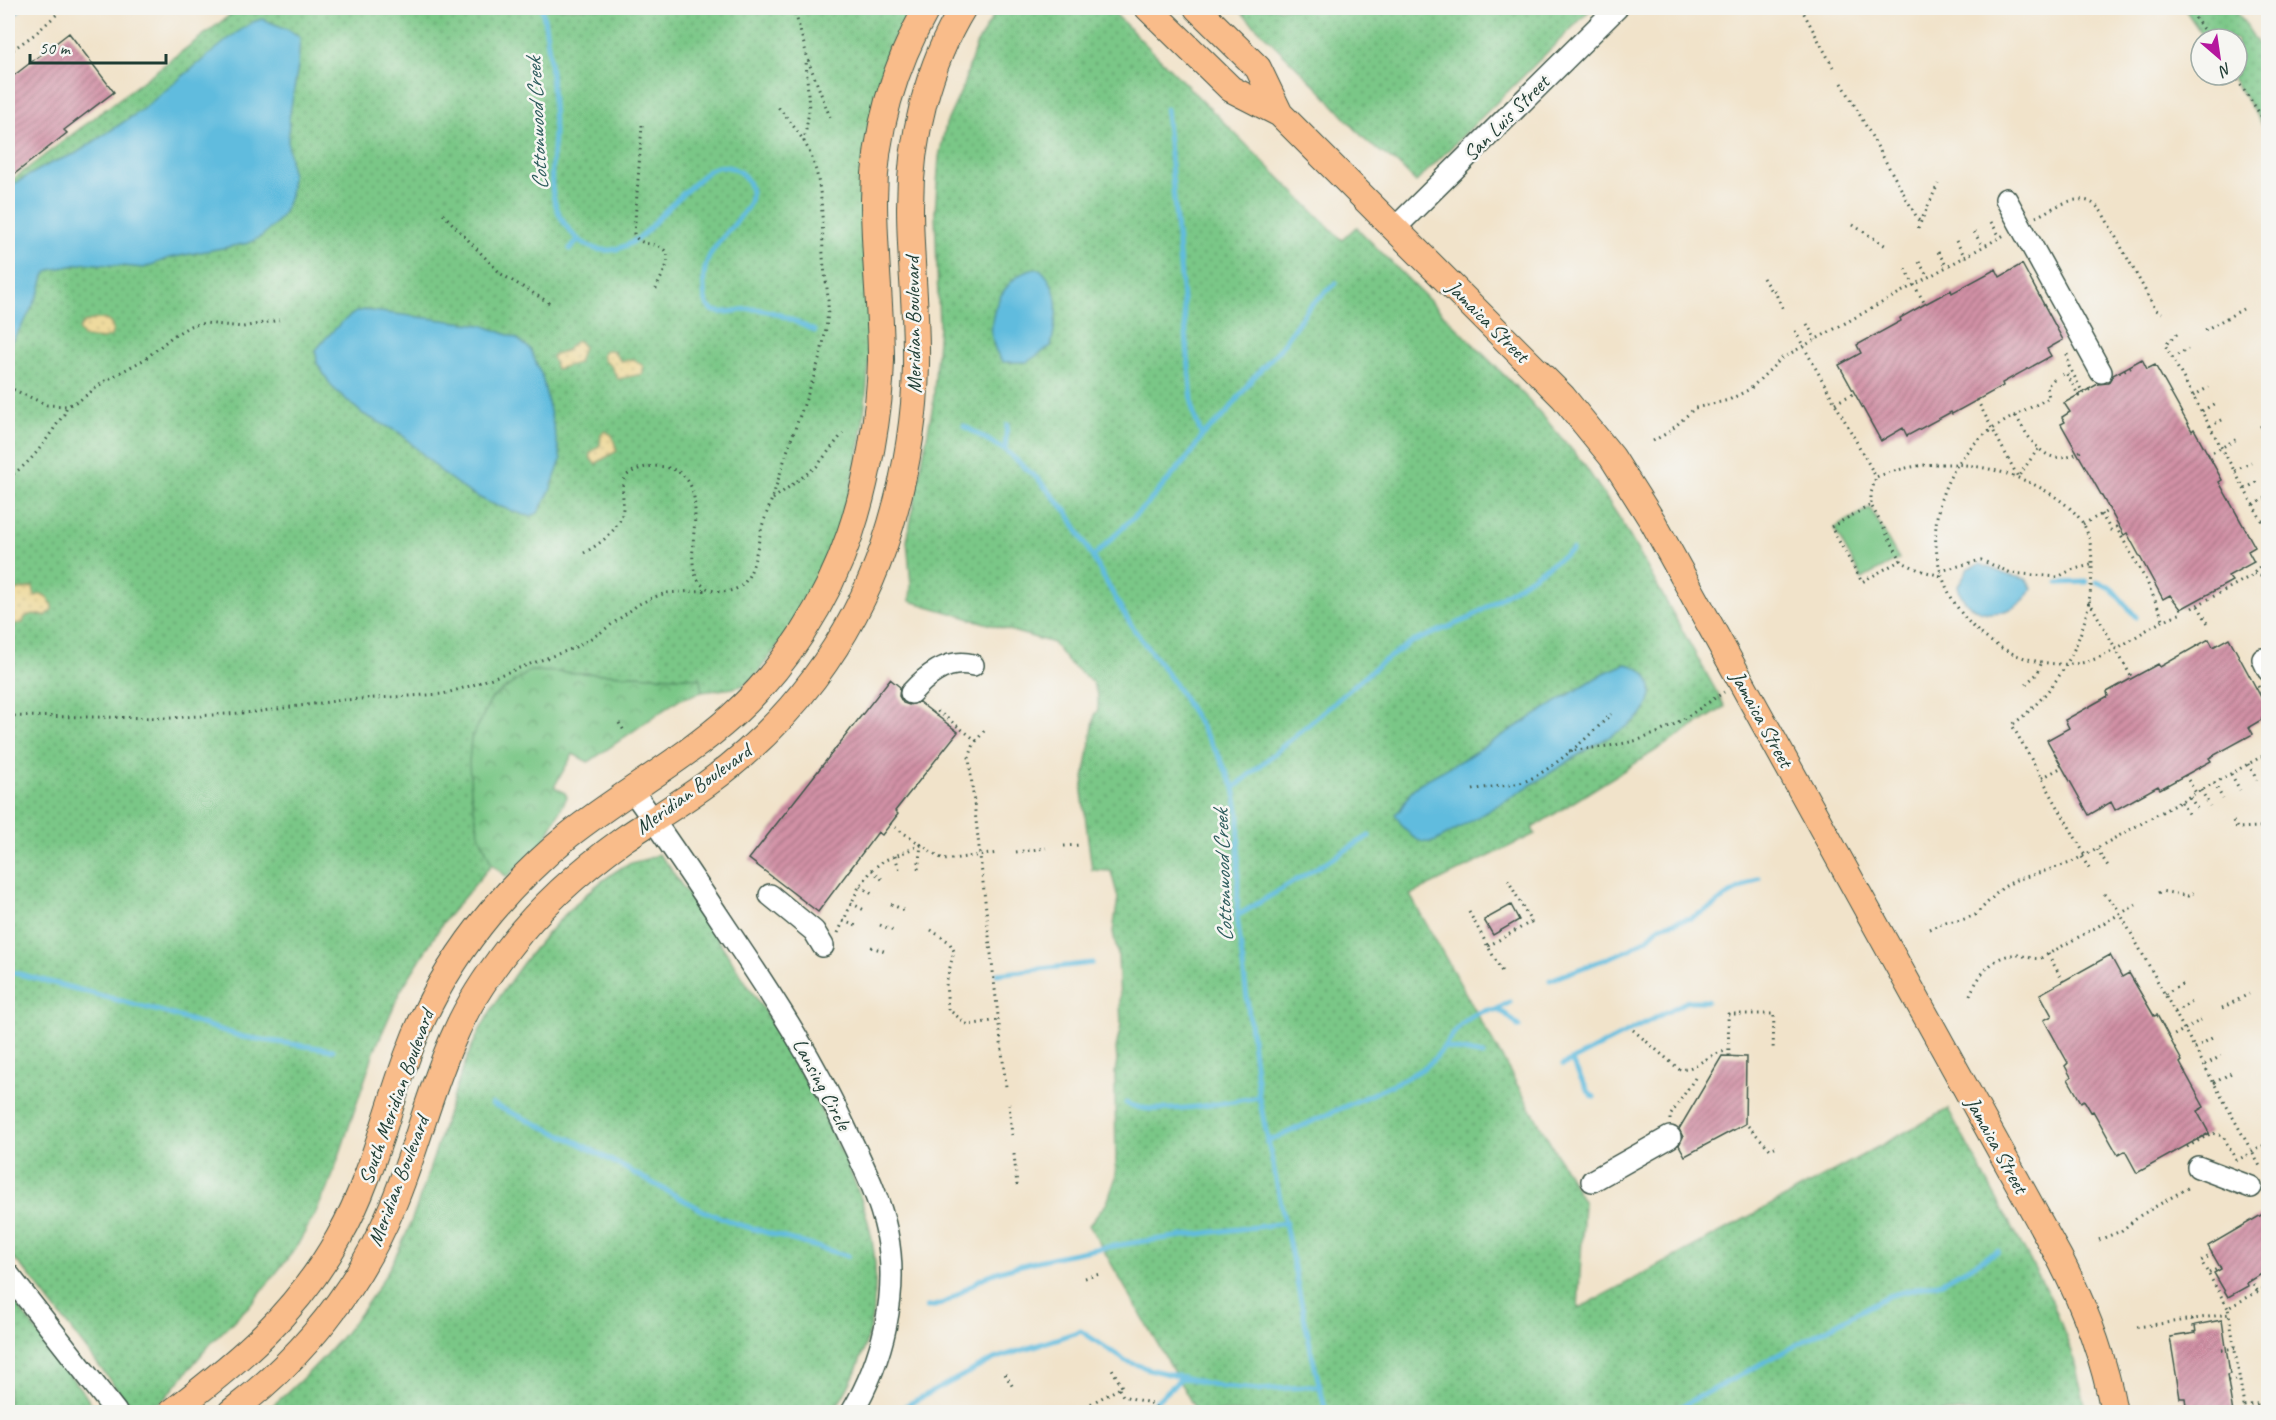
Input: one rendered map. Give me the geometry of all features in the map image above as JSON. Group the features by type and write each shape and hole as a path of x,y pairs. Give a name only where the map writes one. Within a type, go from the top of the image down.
{"main road":[{"name":"Meridian Boulevard","path":"632,790 717,729 767,680 789,653 812,617 850,534 863,485 879,392 881,354 874,200 877,156 891,91 902,59 927,8"},
{"name":"Meridian Boulevard","path":"231,1413 277,1374 307,1343 334,1310 362,1268 395,1202 456,1031 478,990 501,957 543,907 571,880 608,851 727,769 770,730 801,696 840,641 863,597 883,549 903,469 916,385 910,208 915,150 935,62 963,8"},
{"name":"Jamaica Street","path":"1148,8 1231,89 1280,114 1553,386 1596,435 1645,508 2069,1277 2097,1341 2114,1413"},
{"name":"Jamaica Street","path":"1197,8 1258,69 1280,114"},
{"name":"South Meridian Boulevard","path":"172,1413 232,1366 273,1327 305,1290 330,1252 345,1227 364,1183 419,1027 447,974 474,933 512,888 550,851 590,819 632,790"}],"street":[{"name":"San Luis Street","path":"1395,228 1617,8"},
{"path":"2006,199 2069,314 2108,368"},
{"path":"911,693 925,678 948,665 963,663 973,665"},
{"name":"Lansing Circle","path":"632,790 763,981 797,1036 841,1118 879,1206 890,1261 887,1316 876,1362 852,1413"},
{"path":"770,895 830,941"},
{"path":"1592,1181 1670,1137"},
{"path":"2196,1176 2251,1187"},
{"path":"8,1274 116,1413"}],"path":[{"path":"8,52 35,34 64,8"},
{"path":"794,8 806,55 830,117"},
{"path":"1801,8 1833,67"},
{"path":"2188,8 2201,27"},
{"path":"804,142 809,111 806,55"},
{"path":"1842,83 1919,226 1938,184"},
{"path":"2242,87 2268,126"},
{"path":"8,716 170,718 255,712 344,700 443,694 574,648 600,633 639,604 652,598 675,592 711,590 721,592 732,590 746,581 762,523 773,499 788,449 817,370 828,310 828,288 823,256 823,202 816,169 804,142 776,104"},
{"path":"642,125 634,234 640,242 664,249 667,254 665,269 656,290"},
{"path":"2031,220 2075,199 2084,199 2095,204 2103,214 2156,310 2162,313"},
{"path":"443,214 501,274 553,305"},
{"path":"1991,222 2000,237"},
{"path":"1853,225 1886,246"},
{"path":"1974,232 1983,247"},
{"path":"1653,441 1669,432 1695,408 1729,400 1750,389 1776,363 1803,346 2010,232"},
{"path":"1956,241 1965,257"},
{"path":"1938,252 1947,267"},
{"path":"1919,262 1928,277"},
{"path":"1905,270 1924,304"},
{"path":"1763,278 1783,309"},
{"path":"2205,330 2242,309"},
{"path":"8,387 47,405 67,406 80,400 105,381 145,359 190,326 205,323 243,327 279,320"},
{"path":"1807,324 1816,340"},
{"path":"1795,331 1876,477 1871,493 1871,505 1901,560 1911,567 1941,573 1981,560 2006,572 2055,577 2091,565"},
{"path":"2177,334 2165,345 2268,532"},
{"path":"2172,358 2188,349"},
{"path":"2054,379 2047,386 2049,398 1994,429 1976,442 1958,464 1944,488 1938,506 1935,544 1947,591 1958,609 1984,636 2014,653 2042,661 2068,664 2087,661 2183,613"},
{"path":"2193,396 2209,387"},
{"path":"1835,403 1855,393"},
{"path":"1977,400 2018,477"},
{"path":"2202,411 2217,402"},
{"path":"8,477 35,456 67,406"},
{"path":"2016,416 2032,442 2046,454 2062,458 2081,451"},
{"path":"2210,426 2226,418"},
{"path":"2260,427 2268,422"},
{"path":"773,499 816,466 843,433"},
{"path":"2208,455 2237,439"},
{"path":"2018,477 2038,449"},
{"path":"2235,471 2251,462"},
{"path":"1876,477 1922,465 1958,464 1988,468 2018,477 2058,498 2077,515 2083,524 2092,552 2092,579 2089,601 2079,638 2068,664 2048,692 2012,725 2091,872"},
{"path":"584,553 603,539 619,521 623,509 622,487 626,476 646,467 670,468 686,477 692,487 693,564 697,579 711,590"},
{"path":"2245,489 2260,480"},
{"path":"2254,506 2268,497"},
{"path":"1871,505 1831,527 1862,582 1901,560"},
{"path":"2083,524 2110,510"},
{"path":"2101,514 2111,530 2116,527 2147,582 2164,621"},
{"path":"2263,522 2268,519"},
{"path":"2192,608 2254,574 2268,558"},
{"path":"2254,574 2264,577"},
{"path":"2089,601 2132,678"},
{"path":"2198,605 2209,625"},
{"path":"2026,684 2038,673 2042,661"},
{"path":"1569,751 1634,741 1651,736 1741,681"},
{"path":"933,713 936,710 977,741"},
{"path":"1473,790 1530,779 1569,751 1611,714"},
{"path":"619,723 625,732"},
{"path":"984,731 969,758 1006,1087"},
{"path":"1929,929 1975,915 2002,888 2016,880 2060,868 2267,754 2268,761"},
{"path":"2248,764 2257,780"},
{"path":"2042,778 2062,767"},
{"path":"2231,774 2241,789"},
{"path":"2185,775 2196,793"},
{"path":"2214,783 2223,799"},
{"path":"2201,790 2210,806"},
{"path":"2190,796 2199,812"},
{"path":"2181,802 2190,818"},
{"path":"2233,821 2237,828 2262,827 2268,838"},
{"path":"890,824 944,860 999,853"},
{"path":"830,941 843,921 860,886 872,870 883,861 921,845"},
{"path":"918,870 921,845"},
{"path":"1064,846 1080,845"},
{"path":"1016,852 1046,848"},
{"path":"2097,849 2108,866"},
{"path":"895,856 900,872"},
{"path":"872,870 885,882"},
{"path":"1488,946 1532,922 1508,880"},
{"path":"860,886 875,896"},
{"path":"2158,893 2162,891 2188,896 2193,893"},
{"path":"2104,894 2113,902 2120,914 2261,1168"},
{"path":"851,903 866,911"},
{"path":"891,904 907,912"},
{"path":"1970,995 1985,971 1998,959 2016,955 2037,959 2136,905"},
{"path":"1469,912 1502,972"},
{"path":"843,921 859,927"},
{"path":"1517,921 1521,928"},
{"path":"880,925 896,932"},
{"path":"931,930 949,942 954,951 946,982 948,1010 968,1025 999,1020"},
{"path":"871,947 887,952"},
{"path":"2048,954 2063,981"},
{"path":"2165,994 2182,984"},
{"path":"2222,1008 2249,994"},
{"path":"2175,1012 2191,1002"},
{"path":"1729,1056 1728,1014 1776,1013 1773,1052"},
{"path":"2169,1038 2201,1020"},
{"path":"1633,1030 1680,1070 1697,1066 1715,1053 1728,1051"},
{"path":"2195,1048 2212,1038"},
{"path":"2205,1065 2222,1056"},
{"path":"2214,1083 2231,1073"},
{"path":"1670,1137 1670,1116 1696,1075"},
{"path":"1009,1104 1012,1135"},
{"path":"1748,1126 1770,1149 1775,1148"},
{"path":"2187,1147 2212,1133 2223,1136 2237,1161"},
{"path":"2228,1166 2268,1143"},
{"path":"1014,1154 1017,1185"},
{"path":"2099,1240 2121,1231 2196,1176"},
{"path":"2213,1254 2201,1261 2228,1308 2244,1412"},
{"path":"2209,1274 2220,1267"},
{"path":"1085,1278 1100,1274"},
{"path":"2250,1279 2258,1292"},
{"path":"2228,1308 2268,1286"},
{"path":"2218,1289 2222,1287"},
{"path":"2137,1327 2229,1314"},
{"path":"2207,1317 2208,1323"},
{"path":"2192,1319 2194,1333"},
{"path":"2222,1350 2235,1348"},
{"path":"1075,1413 1122,1387 1111,1367"},
{"path":"1005,1374 1013,1387"},
{"path":"2228,1381 2240,1379"},
{"path":"1119,1389 1123,1396 1150,1403 1162,1413"},
{"path":"2244,1406 2261,1403"}],"green space":[{"path":"232,8 914,8 888,65 869,364 862,434 849,498 827,562 796,621 757,674 744,685 734,688 702,692 700,678 530,671 492,698 471,739 471,792 479,834 492,864 444,921 401,990 375,1049 331,1180 295,1249 253,1302 212,1342 165,1398 154,1405 138,1406 122,1396 31,1277 8,1252 8,183 230,15"},
{"path":"998,8 1109,8 1342,240 1356,227 1529,400 1583,463 1620,519 1725,707 1532,828 1535,834 1410,895 1584,1203 1578,1309 1948,1109 2052,1301 2072,1352 2087,1412 1197,1412 1089,1225 1107,1203 1116,1177 1115,1072 1116,1048 1121,1025 1118,955 1113,932 1118,898 1111,871 1092,870 1082,791 1095,714 1098,710 1098,696 1092,682 1068,662 1053,643 910,601 911,584 907,541 933,405 939,326 935,213 939,157 946,124 962,89 976,45"},
{"path":"1237,8 1592,8 1416,182 1398,164 1368,143 1323,93"},
{"path":"2184,8 2235,8 2247,27 2197,27"},
{"path":"2249,30 2268,60 2268,133 2238,87 2249,87"},
{"path":"1870,508 1899,559 1862,579 1834,528"},
{"path":"530,671 700,678 702,692 678,700 588,762 573,754 554,787 565,793 567,797 544,841 507,877 492,864 479,834 471,792 469,762 471,739 492,698"},
{"path":"658,854 668,865 735,965 777,1032 841,1151 864,1208 874,1253 875,1295 872,1316 862,1356 833,1412 265,1412 328,1353 364,1307 395,1258 415,1211 471,1048 491,1010 515,974 557,923 596,886 624,866"},
{"path":"8,1295 16,1304 98,1412 8,1412"}],"sand":[{"path":"99,319 110,323 113,330 111,336 103,339 83,337 79,330 82,325"},
{"path":"576,341 580,342 583,347 578,363 556,369 552,356 565,351"},
{"path":"605,350 612,350 621,361 634,359 643,366 643,374 618,379 611,366 604,361 602,355"},
{"path":"605,431 612,435 617,451 595,464 590,453 600,445 601,434"},
{"path":"33,587 35,596 42,594 52,605 52,610 46,616 32,614 25,617 23,623 13,624 8,618 8,600 12,599 14,591"}],"water":[{"path":"262,19 300,37 298,66 289,119 288,143 292,177 290,196 284,212 275,224 262,236 249,243 169,258 144,268 86,263 50,270 44,276 40,291 25,321 8,347 8,187 51,163 75,154 139,112 232,36 253,22"},
{"path":"1031,269 1040,269 1047,277 1055,295 1056,315 1051,346 1027,362 1003,362 992,337 995,309 1009,285 1019,275"},
{"path":"364,310 482,325 516,338 530,349 542,376 561,460 550,491 538,513 531,516 524,515 470,493 445,475 400,433 363,414 332,387 317,363 316,350 343,321 356,312"},
{"path":"1980,564 2026,579 2032,588 2016,606 2005,611 1981,612 1971,607 1963,598 1958,586 1968,568"},
{"path":"1625,664 1643,671 1651,685 1651,694 1645,710 1632,723 1436,841 1422,842 1411,836 1402,826 1395,814 1412,790 1420,783 1467,757 1604,673"}],"building":[{"path":"69,33 114,92 64,130 67,133 8,179 8,80"},
{"path":"2022,264 2063,340 2047,349 2051,356 1952,414 1951,412 1907,436 1903,428 1881,441 1839,365 1861,353 1857,345 1901,321 1900,318 1925,304 1951,290 1952,293 1996,269 2000,277"},
{"path":"2142,359 2147,369 2155,365 2192,431 2194,429 2222,480 2219,482 2255,547 2248,551 2254,562 2228,576 2232,581 2181,609 2170,595 2163,599 2127,533 2124,535 2061,424 2065,422 2062,417 2070,412 2064,403 2098,384 2108,383 2113,375"},
{"path":"2229,638 2268,710 2268,716 2249,727 2253,734 2209,758 2211,761 2160,789 2158,786 2115,810 2111,802 2089,815 2047,740 2069,728 2065,720 2108,696 2107,692 2158,664 2160,667 2209,639 2213,647"},
{"path":"890,679 900,687 899,696 903,703 909,705 919,702 958,732 895,811 898,814 882,835 878,832 818,912 749,859"},
{"path":"1511,905 1519,920 1493,935 1484,920"},
{"path":"2110,955 2122,977 2129,973 2154,1016 2157,1015 2204,1107 2197,1111 2209,1133 2137,1173 2125,1151 2118,1155 2093,1111 2091,1112 2084,1100 2081,1102 2068,1079 2071,1077 2065,1066 2068,1063 2044,1020 2052,1016 2040,994"},
{"path":"1722,1056 1746,1057 1745,1124 1685,1156 1679,1145 1683,1137 1679,1129"},
{"path":"2268,1211 2268,1270 2247,1283 2248,1286 2228,1297 2214,1273 2221,1269 2208,1246"},
{"path":"2222,1320 2233,1413 2187,1413 2185,1398 2180,1398 2170,1337 2196,1333 2195,1325"}],"waterway":[{"path":"8,19 20,8"},
{"name":"Cottonwood Creek","path":"542,8 553,99 553,194 560,214 573,234 582,242 603,250 627,245 641,236 708,171 716,167 732,168 739,172 749,185 750,202 708,259 704,277 704,295 707,304 716,312 751,309 768,311 815,331"},
{"path":"1166,109 1193,412 1202,436"},
{"path":"570,249 578,240"},
{"path":"1093,557 1149,502 1190,455 1202,436 1227,413 1252,379 1279,350 1308,308 1336,283"},
{"path":"1005,450 1007,425"},
{"name":"Cottonwood Creek","path":"964,426 1005,450 1039,480 1068,513 1122,610 1173,681 1220,758 1234,788 1239,815 1237,916 1259,1097 1312,1355 1326,1412"},
{"path":"1234,788 1378,665 1410,643 1470,618 1572,550"},
{"path":"2058,583 2087,582"},
{"path":"2097,582 2111,588 2136,617"},
{"path":"1237,916 1369,836"},
{"path":"1550,980 1629,950 1648,938 1660,926 1691,918 1759,878"},
{"path":"997,974 1092,963"},
{"path":"8,971 163,1012 243,1037 333,1050"},
{"path":"1563,1065 1688,1001 1707,1001"},
{"path":"1496,1010 1510,1002"},
{"path":"1267,1142 1422,1069 1438,1055 1464,1022 1473,1016 1484,1011 1500,1011 1519,1027"},
{"path":"1444,1047 1483,1055"},
{"path":"1572,1062 1588,1091 1594,1097"},
{"path":"1126,1103 1138,1107 1172,1109 1259,1097"},
{"path":"492,1104 577,1142 704,1211 737,1224 848,1256"},
{"path":"927,1307 948,1301 992,1274 1047,1259 1149,1240 1286,1223"},
{"path":"1671,1412 1888,1296 1942,1282 1998,1251"},
{"path":"907,1405 994,1359 1081,1331 1126,1361 1152,1370 1223,1387 1259,1390 1320,1386"},
{"path":"1144,1412 1183,1377"}]}
